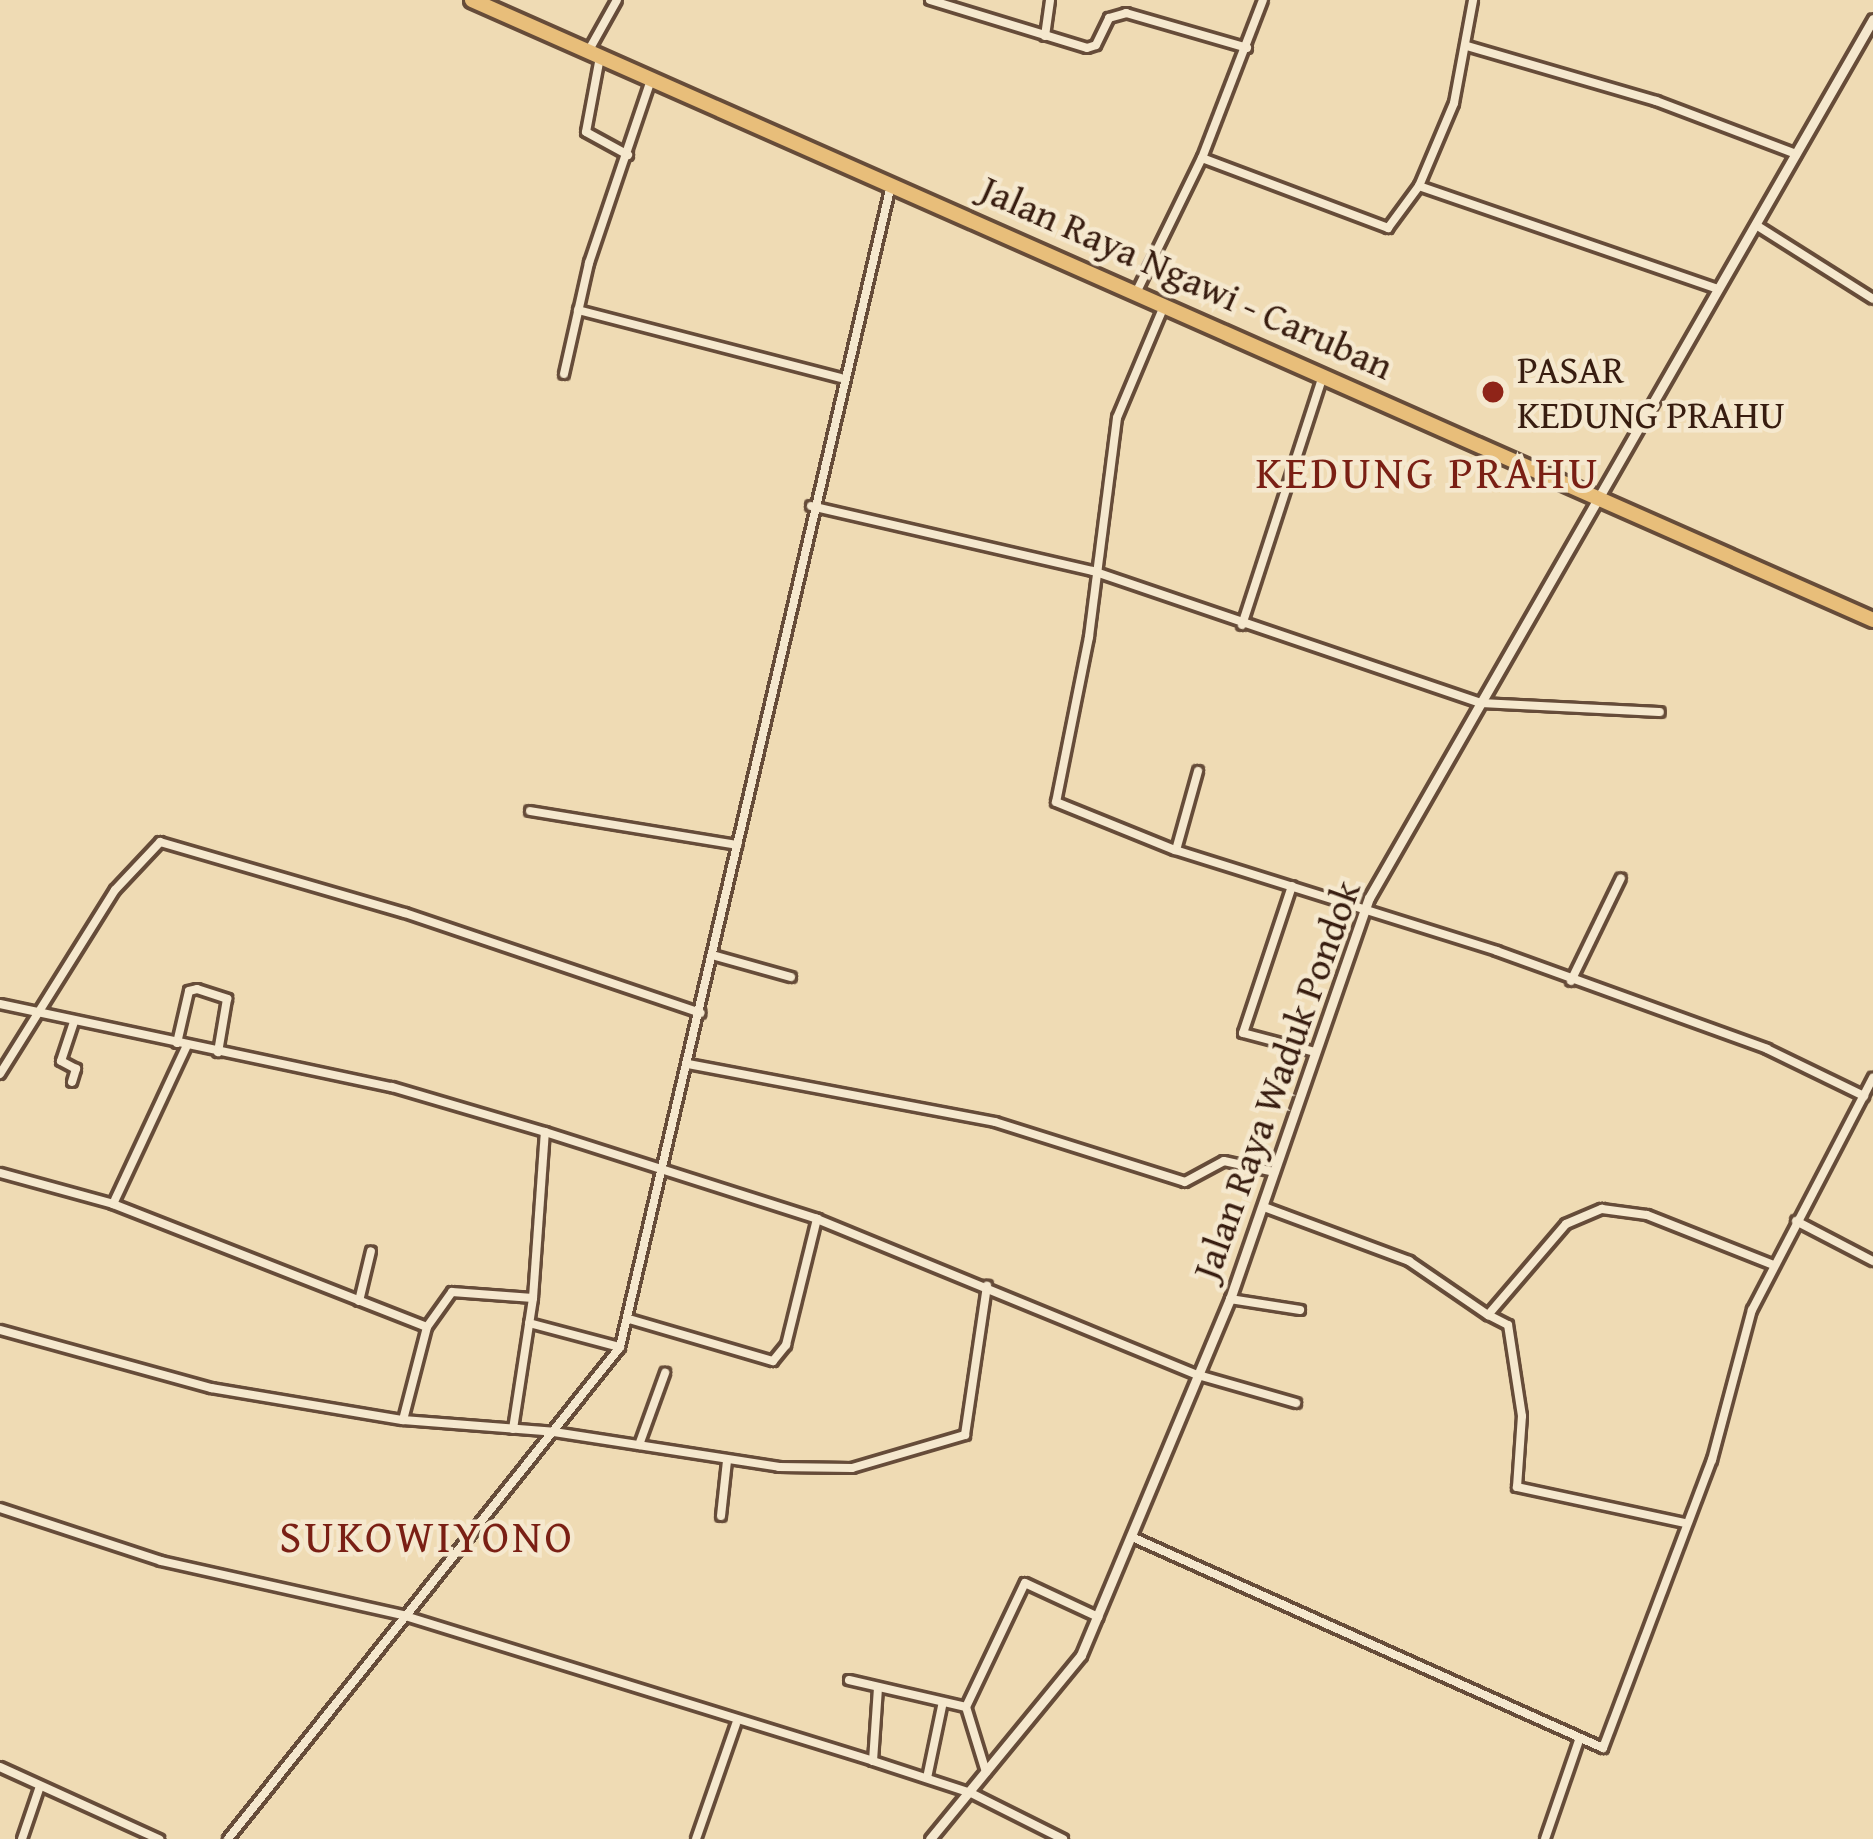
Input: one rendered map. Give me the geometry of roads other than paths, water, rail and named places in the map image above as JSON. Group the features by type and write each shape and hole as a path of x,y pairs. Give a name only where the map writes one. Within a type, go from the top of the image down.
{"highway":[{"name":"Jalan Raya Ngawi - Caruban","path":"472,0 1873,620"}],"street":[{"path":"617,0 587,50 586,131 628,154"},
{"path":"930,0 1092,48 1109,18 1126,13 1247,48"},
{"path":"1045,35 1050,0"},
{"path":"1137,291 1202,158 1263,0"},
{"path":"1202,158 1381,227 1395,224 1419,187 1454,103 1473,0"},
{"name":"Jalan Raya Waduk Pondok","path":"929,1839 1070,1676 1099,1618 1230,1299 1364,909 1873,19"},
{"path":"1466,46 1656,101 1796,154"},
{"path":"564,374 578,310 652,77"},
{"path":"232,1838 402,1615 620,1347 701,1013 840,378 892,182"},
{"path":"1419,187 1720,290"},
{"path":"1756,225 1873,299"},
{"path":"1164,304 1118,418 1093,571 1089,637 1056,802 1175,850 1364,909 1767,1049 1864,1096"},
{"path":"578,310 840,378"},
{"path":"1242,625 1323,373"},
{"path":"811,506 1093,571 1480,703 1660,712"},
{"path":"1175,850 1198,771"},
{"path":"530,811 737,845"},
{"path":"0,1074 115,890 152,847 170,842 701,1013"},
{"path":"1571,981 1622,878"},
{"path":"1292,886 1244,1033 1315,1052"},
{"path":"712,955 791,977"},
{"path":"113,1204 182,1044 189,991 227,999 218,1052"},
{"path":"0,1004 392,1087 545,1132 817,1220 1198,1375 1296,1403"},
{"path":"72,1082 76,1069 61,1061 74,1022"},
{"path":"688,1064 995,1122 1185,1182 1224,1161 1275,1172"},
{"path":"1132,1537 1603,1748 1773,1265 1873,1078"},
{"path":"513,1429 533,1298 545,1132"},
{"path":"0,1173 113,1204 427,1327"},
{"path":"1264,1207 1409,1261 1508,1325 1522,1416 1517,1487 1685,1523"},
{"path":"1488,1315 1566,1224 1602,1209 1646,1214 1773,1265"},
{"path":"629,1318 773,1361 786,1345 817,1220"},
{"path":"1796,1221 1873,1261"},
{"path":"359,1301 371,1251"},
{"path":"0,1330 211,1388 403,1420 554,1432 727,1461 852,1468 955,1442 969,1420 987,1286"},
{"path":"403,1420 427,1327 452,1292 533,1298"},
{"path":"1230,1299 1300,1310"},
{"path":"528,1323 620,1347"},
{"path":"638,1445 665,1373"},
{"path":"721,1516 727,1461"},
{"path":"0,1508 160,1561 402,1615 736,1724 873,1761 970,1793 1063,1839"},
{"path":"986,1772 966,1707 1024,1583 1099,1618"},
{"path":"849,1680 942,1706 966,1707"},
{"path":"873,1761 878,1688"},
{"path":"927,1778 942,1706"},
{"path":"696,1839 736,1724"},
{"path":"1545,1839 1579,1740"},
{"path":"0,1768 159,1839"},
{"path":"22,1839 40,1786"}],"place":[{"name":"PASAR KEDUNG PRAHU","path":"1493,392"}],"district":[{"name":"KEDUNG PRAHU","path":"1428,472"},
{"name":"SUKOWIYONO","path":"427,1536"}]}
